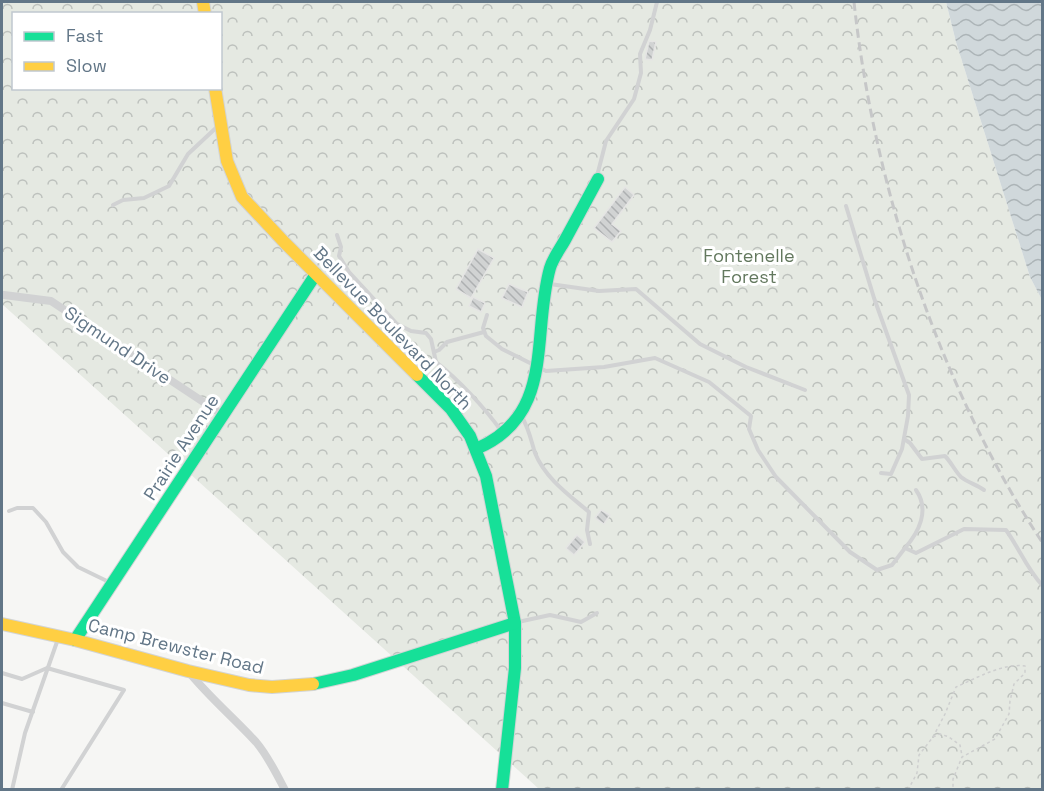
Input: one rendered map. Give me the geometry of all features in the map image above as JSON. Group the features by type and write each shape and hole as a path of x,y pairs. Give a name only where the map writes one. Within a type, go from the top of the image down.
{"street":[{"name":"Bellevue Boulevard North","path":"215,90 227,161 242,197 258,216 451,410 470,436 476,449 490,495 515,623 515,668 504,748 502,789"},
{"path":"476,449 503,434 521,414 531,396 538,366 550,265 598,180"},
{"name":"Prairie Avenue","path":"75,640 316,274"},
{"name":"Sigmund Drive","path":"4,295 51,301 223,415"},
{"name":"Camp Brewster Road","path":"2,624 75,640 188,671 249,685 272,687 323,683 354,675 515,623"},
{"path":"188,671 203,690 270,760 285,789"}],"lane":[{"path":"598,180 596,174 606,141 634,99 641,73 639,54 650,30 657,2"},
{"path":"113,205 123,200 144,198 169,186 188,154 220,124"},
{"path":"846,206 874,298 909,395 902,450 891,474 881,473"},
{"path":"337,236 340,247 339,256 350,272 397,324 411,331 426,333 431,339 436,362 452,374 493,419 503,434"},
{"path":"546,284 599,291 636,289 700,344 746,367 805,390"},
{"path":"487,315 483,328 486,336 502,349 546,371 604,367 655,358 709,382 751,416 749,429 758,450 776,477 850,552 877,570 892,565 916,535 922,523 921,498 916,490"},
{"path":"434,352 447,342 484,332"},
{"path":"521,414 529,430 536,455 551,479 589,512 586,530 590,544"},
{"path":"904,439 922,459 945,456 962,478 984,490"},
{"path":"9,511 17,508 33,508 46,522 63,552 78,567 112,584"},
{"path":"905,548 916,554 964,529 1006,530 1020,550 1031,573 1042,585"},
{"path":"515,623 550,615 581,622 597,613"},
{"path":"12,789 25,733 58,638"},
{"path":"2,673 21,679 46,668 124,690 60,789"},
{"path":"2,703 33,712"}],"path":[{"path":"908,789 917,773 919,755 933,737 956,687 991,672 1018,665 1025,666 1025,673 1014,684 1010,714 994,739 962,757"},
{"path":"933,737 940,734 960,745 962,757 953,778 953,789"}],"green space":[{"name":"Fontenelle Forest","path":"2,2 946,2 956,42 1030,277 1042,300 1042,789 539,789 2,304"}],"water":[{"path":"946,2 1042,2 1042,300 1030,277 956,42"}],"building":[{"path":"649,41 656,42 652,60 645,59"},
{"path":"625,187 634,195 612,224 621,231 612,242 594,228"},
{"path":"478,249 494,258 471,298 456,289"},
{"path":"509,284 528,292 522,307 502,298"},
{"path":"473,297 485,303 481,312 469,306"},
{"path":"601,510 610,515 604,524 595,518"},
{"path":"577,535 585,542 574,555 566,548"}],"railway":[{"path":"854,2 877,142 895,213 917,283 972,418 1005,482 1042,542"}],"traffic: fast":[{"path":"476,449 501,434 519,416 530,395 536,371 550,268 598,179"},
{"path":"75,640 316,274"},
{"path":"417,375 451,409 470,436 486,476 515,623 515,668 502,790"},
{"path":"313,684 353,675 515,623"}],"traffic: slow":[{"path":"203,2 205,12"},
{"path":"215,90 227,161 242,197 417,375"},
{"path":"2,624 75,640 249,685 272,687 313,684"}]}
